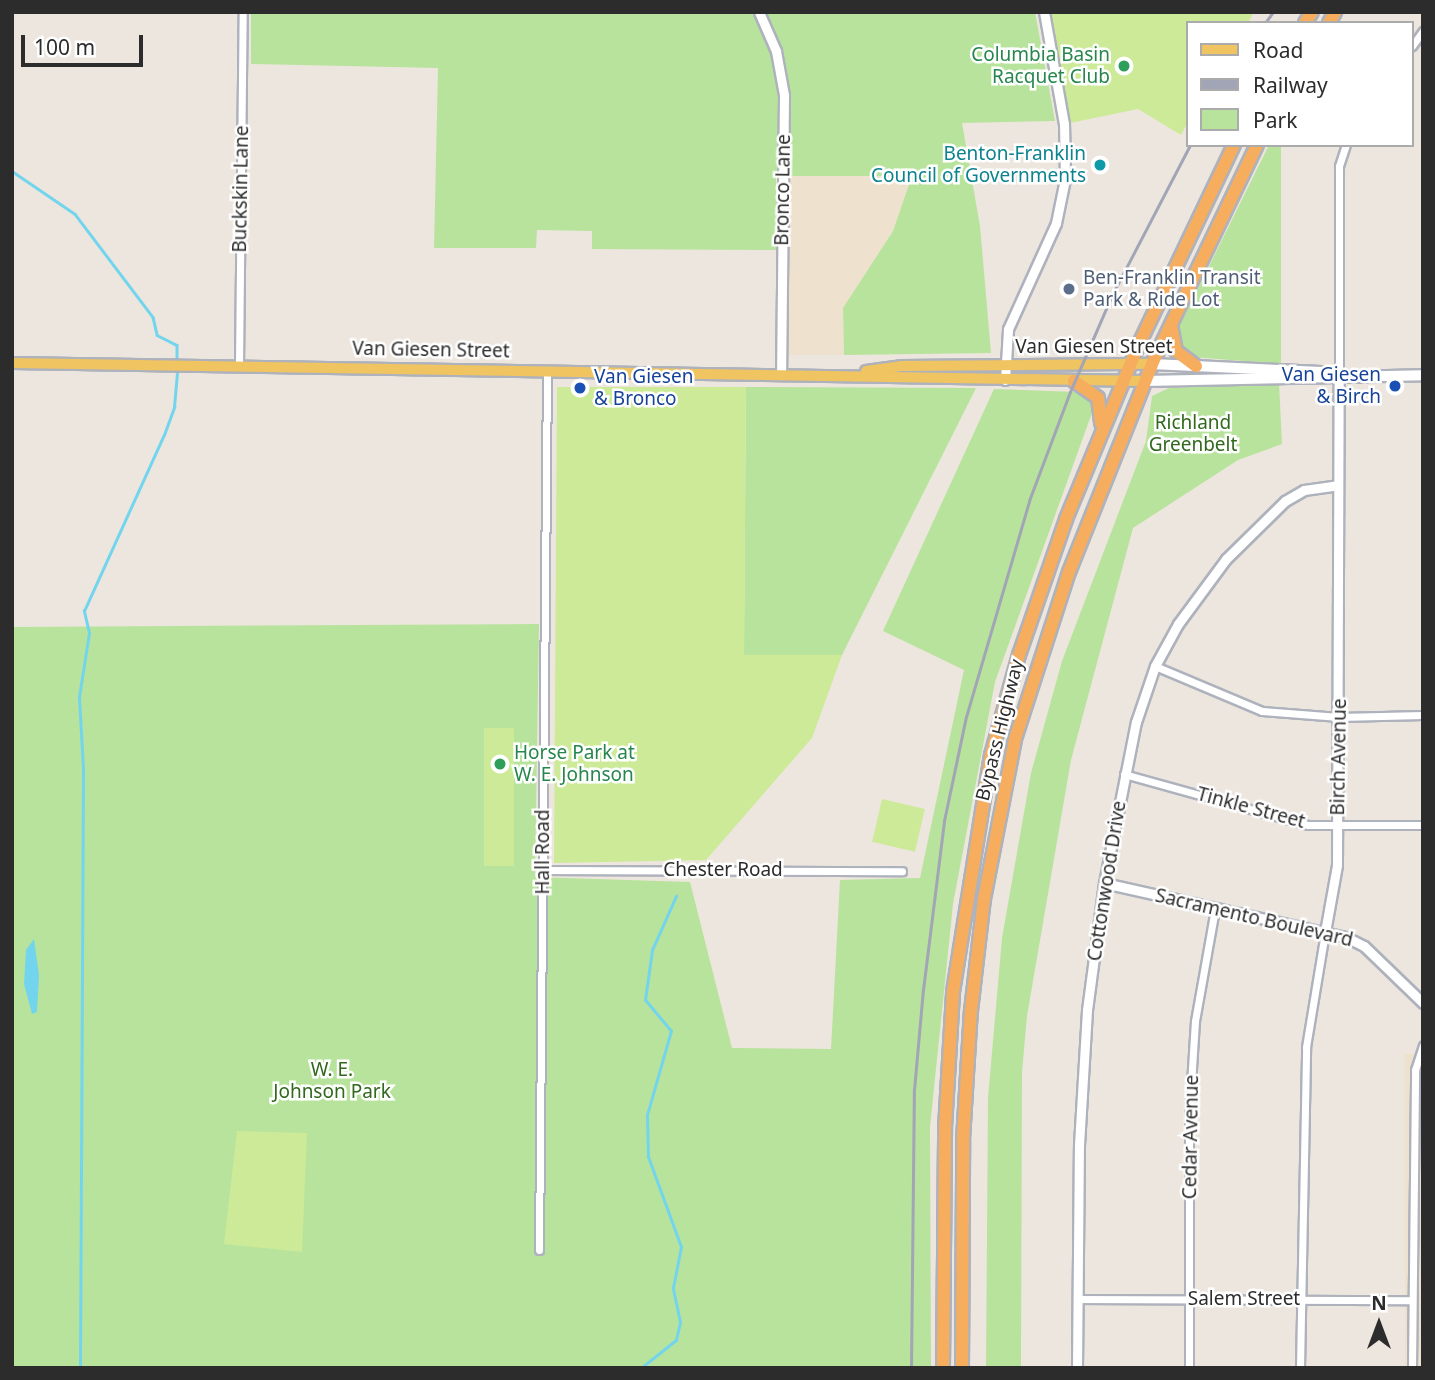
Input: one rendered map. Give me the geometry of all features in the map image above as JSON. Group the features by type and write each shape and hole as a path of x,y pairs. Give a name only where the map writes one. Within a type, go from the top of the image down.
{"highway":[{"name":"Bypass Highway","path":"943,1368 948,1051 973,846 991,755 1018,655 1100,433 1130,363 1233,147"},
{"name":"Bypass Highway","path":"962,1368 966,1077 978,941 1000,808 1038,661 1152,364 1255,147"},
{"path":"1171,322 1174,347 1196,366"},
{"path":"1074,381 1100,402 1100,433"}],"main road":[{"name":"Van Giesen Street","path":"12,363 850,373 1074,381 1423,375"},
{"name":"Van Giesen Street","path":"850,373 901,366 1130,363 1339,375"}],"street":[{"name":"Buckskin Lane","path":"239,365 243,12"},
{"name":"Bronco Lane","path":"759,12 776,51 784,95 781,372"},
{"path":"1005,380 1009,325 1056,223 1065,179 1064,124 1044,12"},
{"name":"Birch Avenue","path":"1300,1368 1306,1047 1337,871 1339,166 1345,147"},
{"name":"Hall Road","path":"539,1250 547,369"},
{"name":"Cottonwood Drive","path":"1077,1368 1083,1062 1104,883 1124,774 1155,666 1207,581 1258,525 1304,490 1338,485"},
{"path":"1155,666 1262,711 1339,717 1423,715"},
{"name":"Tinkle Street","path":"1124,774 1308,825 1423,825"},
{"name":"Chester Road","path":"543,870 902,871"},
{"name":"Sacramento Boulevard","path":"1104,883 1325,932 1358,942 1423,1003"},
{"name":"Cedar Avenue","path":"1189,1368 1194,1034 1215,909"},
{"path":"1412,1368 1415,1070 1423,1045"},
{"name":"Salem Street","path":"1077,1299 1412,1300"}],"shaded area":[{"path":"790,175 913,176 893,231 843,308 844,355 788,355"},
{"path":"1405,1054 1423,1054 1423,1368 1405,1368"}],"green space":[{"path":"251,12 1035,12 1055,121 962,123 980,226 991,353 844,355 843,308 893,231 912,176 776,176 776,250 592,249 592,231 537,230 536,248 434,248 438,68 251,64"},
{"name":"Columbia Basin Racquet Club","path":"1050,12 1254,12 1249,21 1186,21 1186,126 1181,135 1138,109 1070,123"},
{"path":"1268,147 1281,147 1281,364 1192,357 1181,347 1177,331"},
{"name":"Richland Greenbelt","path":"1279,383 1282,444 1238,460 1133,528 1071,760 1027,1016 1022,1072 1021,1368 986,1368 988,1098 1002,938 1031,773 1062,661 1146,441 1152,396 1169,388"},
{"path":"557,387 746,387 744,655 842,655 812,738 706,860 554,863"},
{"path":"746,387 976,388 842,655 744,656"},
{"name":"W. E. Johnson Park","path":"994,389 1077,392 1087,395 1093,410 995,682 953,904 930,1127 931,1368 12,1368 12,627 539,624 535,877 690,882 732,1048 831,1049 840,880 920,878 964,670 883,631"},
{"name":"Horse Park at W. E. Johnson","path":"484,728 514,728 514,866 484,866"},
{"path":"882,799 925,809 915,852 872,842"},
{"path":"237,1131 307,1133 302,1252 224,1244"}],"water":[{"path":"34,939 39,975 37,1012 32,1014 24,984 26,950"}],"waterway":[{"path":"12,171 75,214 153,317 157,335 177,345 177,363"},
{"path":"80,1368 83,769 79,697 89,633 84,611 164,435 174,407 177,369"},
{"path":"641,1368 676,1340 680,1322 673,1288 681,1247 648,1157 647,1115 671,1031 645,1000 652,950 676,896"}],"railway":[{"path":"1266,21 1273,12"},
{"path":"911,1368 914,1090 923,990 944,821 966,717 1029,501 1070,392 1112,295 1189,147"}],"place":[{"name":"Columbia Basin Racquet Club","path":"1124,66"},
{"name":"Benton-Franklin Council of Governments","path":"1100,165"},
{"name":"Ben-Franklin Transit Park & Ride Lot","path":"1069,289"},
{"name":"Van Giesen & Birch","path":"1395,386"},
{"name":"Van Giesen & Bronco","path":"580,388"},
{"name":"Horse Park at W. E. Johnson","path":"500,764"}]}
